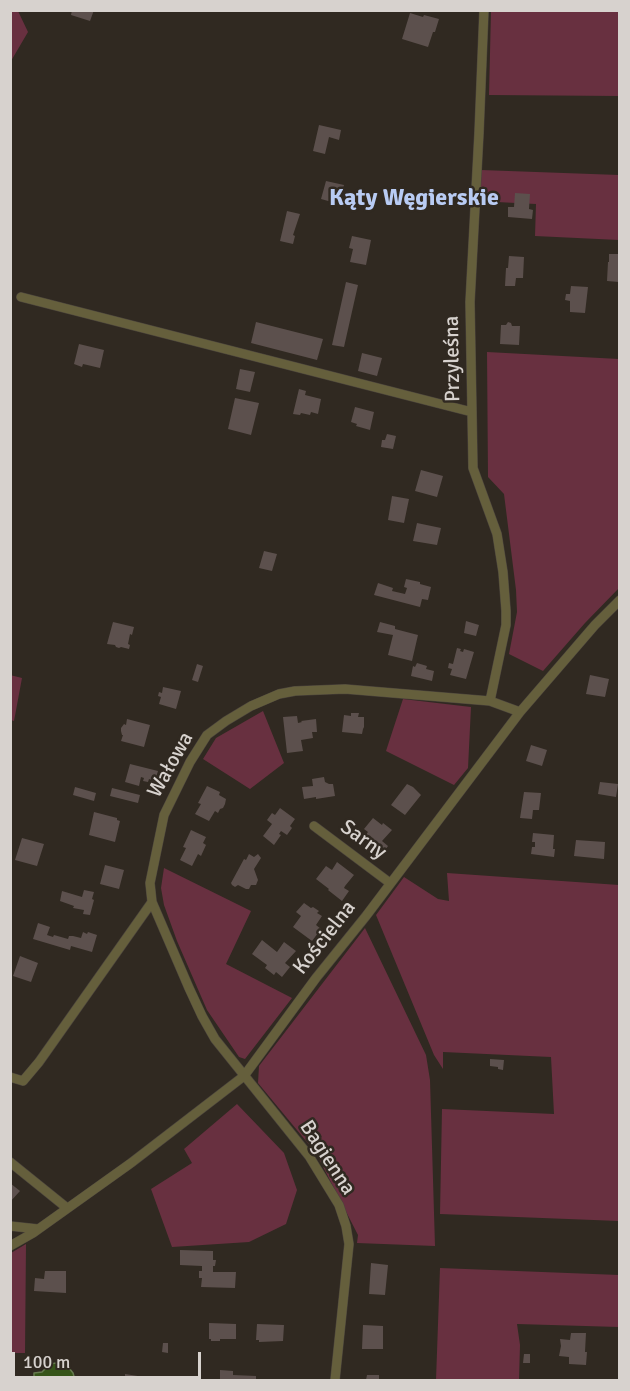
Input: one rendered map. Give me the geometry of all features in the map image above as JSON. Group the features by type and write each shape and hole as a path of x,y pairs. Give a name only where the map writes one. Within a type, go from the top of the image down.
{"street":[{"name":"Przyleśna","path":"484,10 470,302 473,468 497,534 506,611 506,625 490,701"},
{"path":"21,297 472,412"},
{"name":"Kościelna","path":"10,1246 38,1229 140,1156 244,1076 316,978 520,712 595,625 620,600"},
{"name":"Wałowa","path":"244,1076 202,1016 152,902 150,883 164,815 190,762 207,735 226,721 261,702 279,694 295,691 345,689 490,701 520,712"},
{"name":"Sarny","path":"314,826 390,883"},
{"path":"10,1077 23,1081 39,1062 152,902"},
{"name":"Bagienna","path":"244,1076 309,1156 339,1206 346,1226 349,1244 335,1380"},
{"path":"10,1162 67,1208"},
{"path":"10,1226 38,1229"}],"shaded area":[{"path":"11,10 18,11 28,32 11,61"},
{"path":"491,11 619,11 619,96 489,95"},
{"path":"481,170 619,175 619,240 535,236 536,204 477,201"},
{"path":"487,352 619,359 619,588 543,671 509,654 517,612 516,590 504,494 488,477"},
{"path":"10,675 22,678 14,721 11,720"},
{"path":"403,699 471,707 468,768 454,785 386,751"},
{"path":"263,711 284,763 250,789 203,759 216,738"},
{"path":"164,868 251,911 226,964 292,998 245,1059 239,1057 207,1010 177,941 164,905 161,888"},
{"path":"447,873 619,885 619,1221 440,1214 442,1109 554,1114 551,1057 443,1052 443,1069 434,1055 376,915 404,877 438,899 449,901"},
{"path":"365,928 426,1055 430,1080 435,1246 357,1243 358,1235 316,1153 258,1083 259,1066"},
{"path":"237,1104 284,1153 297,1190 286,1224 249,1242 172,1247 151,1189 192,1163 184,1149"},
{"path":"26,1244 25,1353 11,1353 11,1253"},
{"path":"440,1268 619,1275 619,1327 517,1324 520,1345 519,1380 436,1380"},
{"path":"56,1363 69,1368 75,1380 35,1380 34,1373 42,1372 50,1364"}],"building":[{"path":"72,10 94,10 90,21 71,15"},
{"path":"410,13 439,19 428,47 402,39"},
{"path":"319,125 341,130 339,140 329,137 325,154 313,151"},
{"path":"326,181 344,185 339,204 321,199"},
{"path":"515,193 530,194 529,209 533,210 532,219 508,217 508,207 514,207"},
{"path":"287,211 300,214 293,235 295,236 293,244 280,241"},
{"path":"352,236 371,240 366,265 350,262 353,249 349,248"},
{"path":"609,254 620,254 619,282 607,281"},
{"path":"509,256 524,257 523,278 516,278 515,286 505,286"},
{"path":"346,282 358,285 344,347 332,345"},
{"path":"571,286 588,287 585,313 570,312 570,301 565,300 566,294 570,294"},
{"path":"256,322 323,339 317,360 251,343"},
{"path":"508,322 512,326 520,326 519,345 500,344 501,325 506,325"},
{"path":"79,344 104,350 100,368 74,364"},
{"path":"362,353 382,358 377,376 358,371"},
{"path":"240,369 255,372 250,392 236,389"},
{"path":"299,389 306,391 305,395 321,399 318,414 311,412 310,415 293,414"},
{"path":"235,398 259,403 251,435 228,429"},
{"path":"355,407 374,412 370,430 351,422"},
{"path":"387,434 396,436 393,449 381,447 382,440 385,440"},
{"path":"421,470 443,476 437,497 415,491"},
{"path":"392,496 409,499 404,523 388,520"},
{"path":"417,523 441,528 437,545 413,541"},
{"path":"264,551 277,554 272,571 259,568"},
{"path":"406,579 431,587 428,600 422,599 420,607 374,595 378,583 393,588 392,591 405,594"},
{"path":"466,621 479,625 476,636 464,633"},
{"path":"113,622 134,627 132,635 130,634 129,649 107,644"},
{"path":"380,622 418,635 412,661 388,655 393,635 377,632"},
{"path":"457,648 463,652 464,649 474,652 466,679 450,675 452,669 448,668 449,663 453,664"},
{"path":"417,663 434,671 432,681 411,676 413,666 415,667"},
{"path":"197,664 203,666 198,682 192,680"},
{"path":"590,675 609,679 605,697 586,694"},
{"path":"163,687 181,691 176,709 159,704 161,697 158,696 159,692 162,693"},
{"path":"351,713 359,713 358,717 364,717 362,734 342,732 344,715 351,716"},
{"path":"297,716 298,723 316,719 317,732 312,732 313,738 301,740 303,751 287,753 283,717"},
{"path":"127,719 150,725 144,747 121,741 123,735 121,728 124,724 126,725"},
{"path":"531,745 547,750 542,766 526,761"},
{"path":"130,764 158,771 155,781 149,779 148,782 143,781 144,778 141,777 139,786 125,782"},
{"path":"324,777 325,782 333,784 335,796 304,799 302,787 313,786 312,779"},
{"path":"600,782 618,784 616,797 598,794"},
{"path":"407,784 421,795 405,815 391,805"},
{"path":"207,786 220,792 219,795 226,799 223,808 218,813 215,811 209,821 195,814"},
{"path":"75,787 96,793 94,801 73,795"},
{"path":"112,788 140,795 138,803 110,796"},
{"path":"524,792 541,793 539,810 533,810 532,819 520,818"},
{"path":"280,808 295,819 287,835 281,831 274,845 263,836 272,824 267,820"},
{"path":"94,812 117,818 120,821 115,842 89,835"},
{"path":"373,818 392,830 382,841 388,846 382,855 364,837 368,832 364,829"},
{"path":"191,830 206,837 203,843 206,845 201,856 198,854 192,866 180,860"},
{"path":"533,833 554,835 554,857 531,854 532,847 535,847 535,842 532,842"},
{"path":"22,838 44,844 37,866 15,860"},
{"path":"576,840 605,842 604,859 574,856"},
{"path":"249,854 254,857 258,854 261,858 254,869 258,880 256,885 251,885 249,889 238,885 235,887 231,883"},
{"path":"337,862 354,875 344,888 349,891 342,901 316,879 326,866 332,870"},
{"path":"105,865 124,870 119,889 100,884"},
{"path":"84,890 94,892 90,915 83,914 84,910 73,908 74,906 60,901 62,891 82,897"},
{"path":"304,903 319,911 317,913 322,916 316,925 321,929 312,941 293,927 301,916 296,912"},
{"path":"38,923 50,927 47,935 53,937 54,935 68,939 69,936 81,938 83,932 97,935 92,952 71,946 70,950 33,939"},
{"path":"262,940 277,952 284,942 296,951 285,963 290,967 282,977 276,972 274,975 265,968 267,965 252,954"},
{"path":"20,956 38,963 31,982 13,976"},
{"path":"490,1059 504,1060 503,1070 490,1066"},
{"path":"10,1183 20,1191 10,1202"},
{"path":"180,1250 213,1251 213,1260 216,1260 213,1272 236,1272 235,1288 201,1287 202,1278 199,1278 199,1271 202,1271 202,1266 180,1265"},
{"path":"371,1263 388,1265 385,1295 369,1294"},
{"path":"45,1271 66,1271 66,1293 34,1291 35,1278 44,1279"},
{"path":"209,1323 236,1324 236,1339 211,1341"},
{"path":"257,1324 284,1325 283,1341 259,1342 256,1340"},
{"path":"363,1325 383,1326 383,1349 362,1349"},
{"path":"571,1333 586,1333 586,1365 569,1364 569,1357 559,1356 560,1339 570,1340"},
{"path":"163,1343 168,1343 168,1353 162,1352"},
{"path":"524,1354 530,1354 530,1363 523,1363"},
{"path":"220,1370 233,1371 233,1375 256,1376 256,1380 220,1380"},
{"path":"125,1374 144,1377 144,1380 106,1380 106,1377 118,1378"},
{"path":"367,1375 379,1375 379,1380 366,1380"}],"district":[{"name":"Kąty Węgierskie","path":"414,199"}]}
